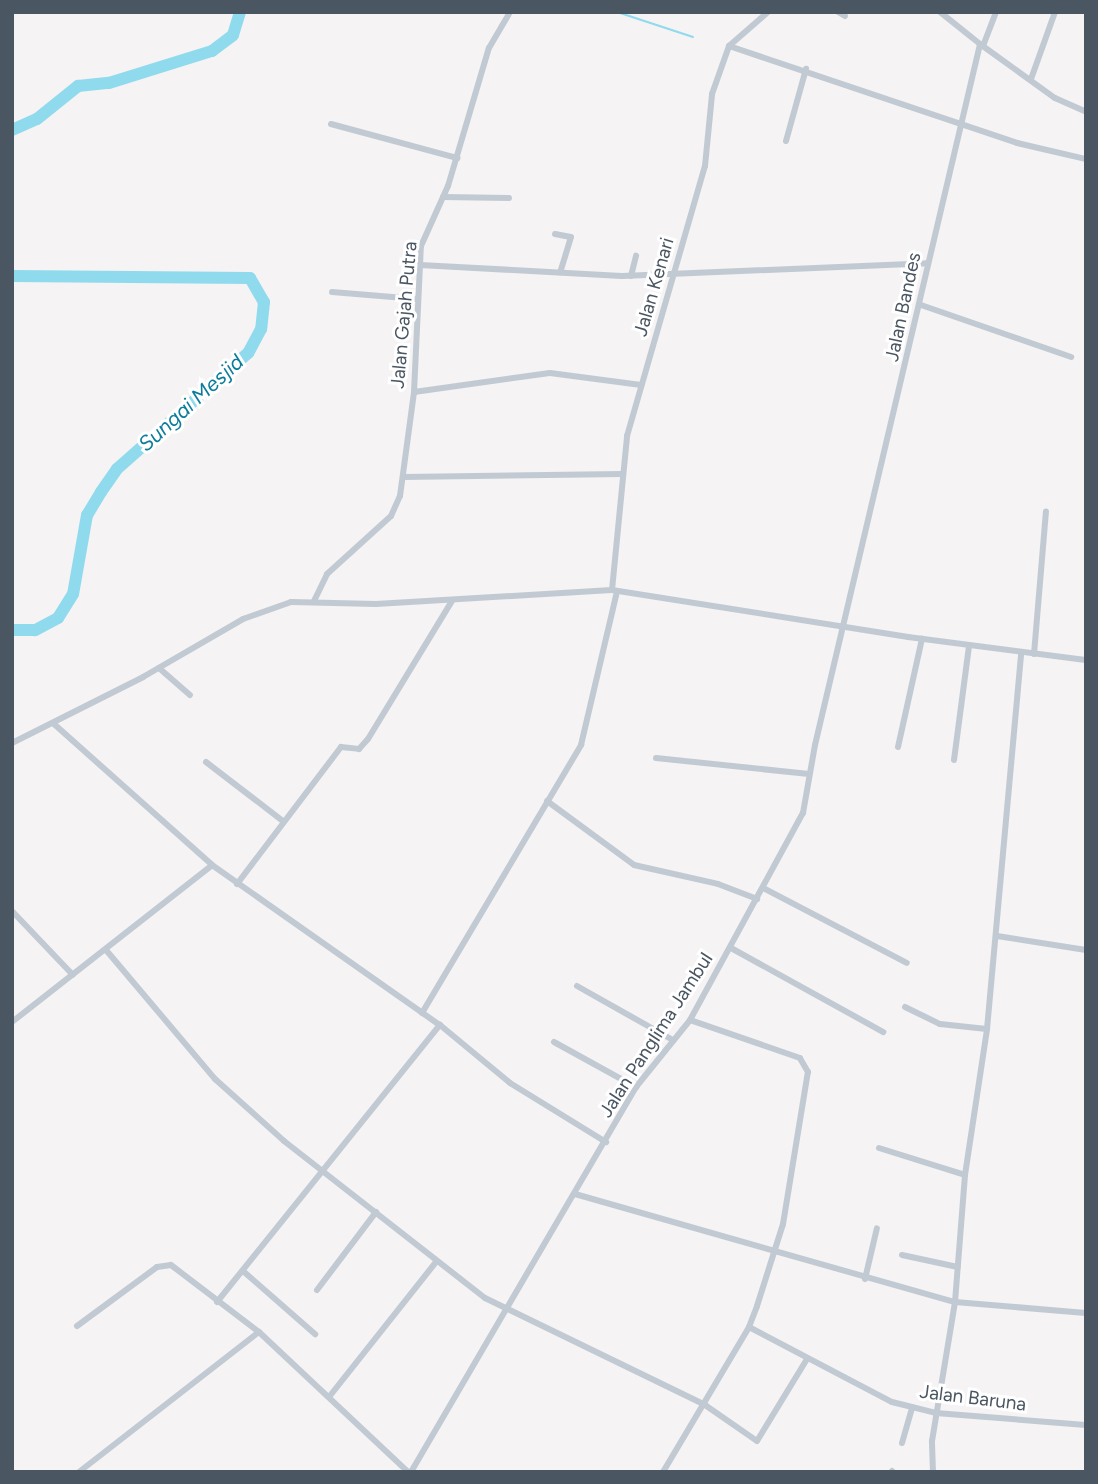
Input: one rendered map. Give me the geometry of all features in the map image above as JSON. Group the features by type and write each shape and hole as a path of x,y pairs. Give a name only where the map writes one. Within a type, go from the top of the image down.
{"street":[{"name":"Jalan Gajah Putra","path":"314,601 327,574 391,516 404,477 414,392 421,246 457,158 489,48 510,12"},
{"name":"Jalan Kenari","path":"422,1013 589,726 615,591 627,436 705,166 712,94 729,46 768,12"},
{"path":"940,12 1055,98 1086,113"},
{"name":"Jalan Bandes","path":"844,626 921,305 928,262 961,122 982,45 996,12"},
{"path":"1031,79 1055,12"},
{"path":"729,46 806,69 1017,143 1086,159"},
{"path":"786,141 806,69"},
{"path":"331,124 457,158"},
{"path":"443,197 509,198"},
{"path":"555,233 571,237 560,272"},
{"path":"631,276 636,256"},
{"path":"420,265 631,276 928,262"},
{"path":"331,292 417,299"},
{"path":"921,305 1071,357"},
{"path":"414,392 555,373 641,385"},
{"path":"404,477 623,474"},
{"path":"1034,654 1046,512"},
{"path":"12,743 54,724 277,604 314,601 452,601 615,591 677,597 922,639 1086,660"},
{"path":"237,884 341,747 359,749 369,739 452,601"},
{"name":"Jalan Panglima Jambul","path":"409,1472 509,1310 636,1087 690,1020 732,948 803,813 808,774 844,626"},
{"path":"898,747 922,639"},
{"path":"954,761 970,646"},
{"path":"933,1472 936,1413 955,1302 965,1175 988,1029 1021,653"},
{"path":"159,668 190,695"},
{"path":"54,724 212,865 237,884 440,1025 510,1083 606,1142"},
{"path":"656,758 808,774"},
{"path":"206,762 283,821"},
{"path":"547,801 634,865 718,884 757,899"},
{"path":"12,1022 212,865"},
{"path":"763,888 907,963"},
{"path":"12,911 73,975"},
{"path":"997,936 1086,950"},
{"path":"732,948 883,1032"},
{"path":"106,950 215,1079 436,1262 509,1310 705,1405 757,1441 807,1359"},
{"path":"577,986 673,1040"},
{"path":"905,1007 940,1024 988,1029"},
{"path":"663,1472 749,1327 775,1254 792,1182 807,1064 690,1020"},
{"path":"217,1303 326,1171 440,1025"},
{"path":"554,1042 636,1087"},
{"path":"879,1148 965,1175"},
{"path":"575,1194 775,1254 955,1302 1086,1313"},
{"path":"317,1290 376,1212"},
{"path":"865,1279 877,1228"},
{"path":"902,1255 958,1267"},
{"path":"329,1397 436,1262"},
{"path":"77,1326 164,1264 259,1332 409,1472"},
{"path":"243,1271 315,1334"},
{"name":"Jalan Baruna","path":"749,1327 875,1396 912,1407 936,1413 1086,1425"},
{"path":"79,1472 259,1332"},
{"path":"902,1443 912,1407"}],"waterway":[{"name":"Sungai Mesjid","path":"12,130 37,119 78,86 109,83 212,51 233,35 240,12"},
{"path":"617,12 693,37"},
{"name":"Sungai Mesjid","path":"12,276 250,278 264,302 261,329 248,353 117,469 101,492 87,515 73,594 58,618 35,630 12,630"}]}
